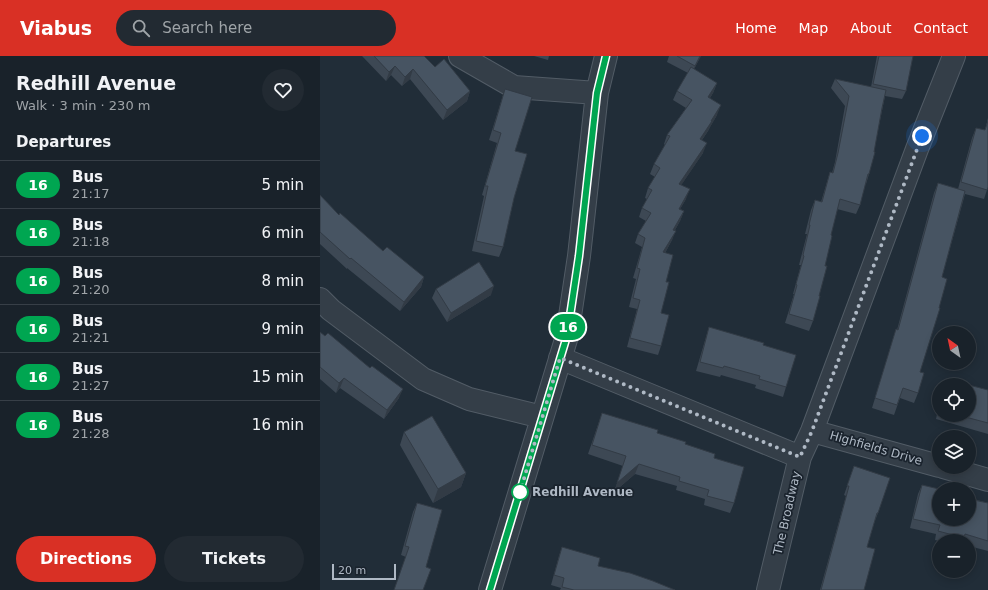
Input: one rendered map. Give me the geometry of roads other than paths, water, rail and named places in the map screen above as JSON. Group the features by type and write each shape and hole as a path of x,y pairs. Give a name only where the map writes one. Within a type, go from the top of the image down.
{"street":[{"path":"460,56 514,87 597,93"},
{"path":"490,590 567,336 579,256 597,93 606,56"},
{"name":"The Broadway","path":"768,590 800,457 812,431 917,149 954,56"},
{"path":"320,299 331,310 423,379 469,399 542,417"},
{"path":"560,358 800,457"},
{"name":"Highfields Drive","path":"812,431 932,464"},
{"path":"967,474 988,480"}],"place":[{"name":"Redhill Avenue","path":"520,492"}]}
